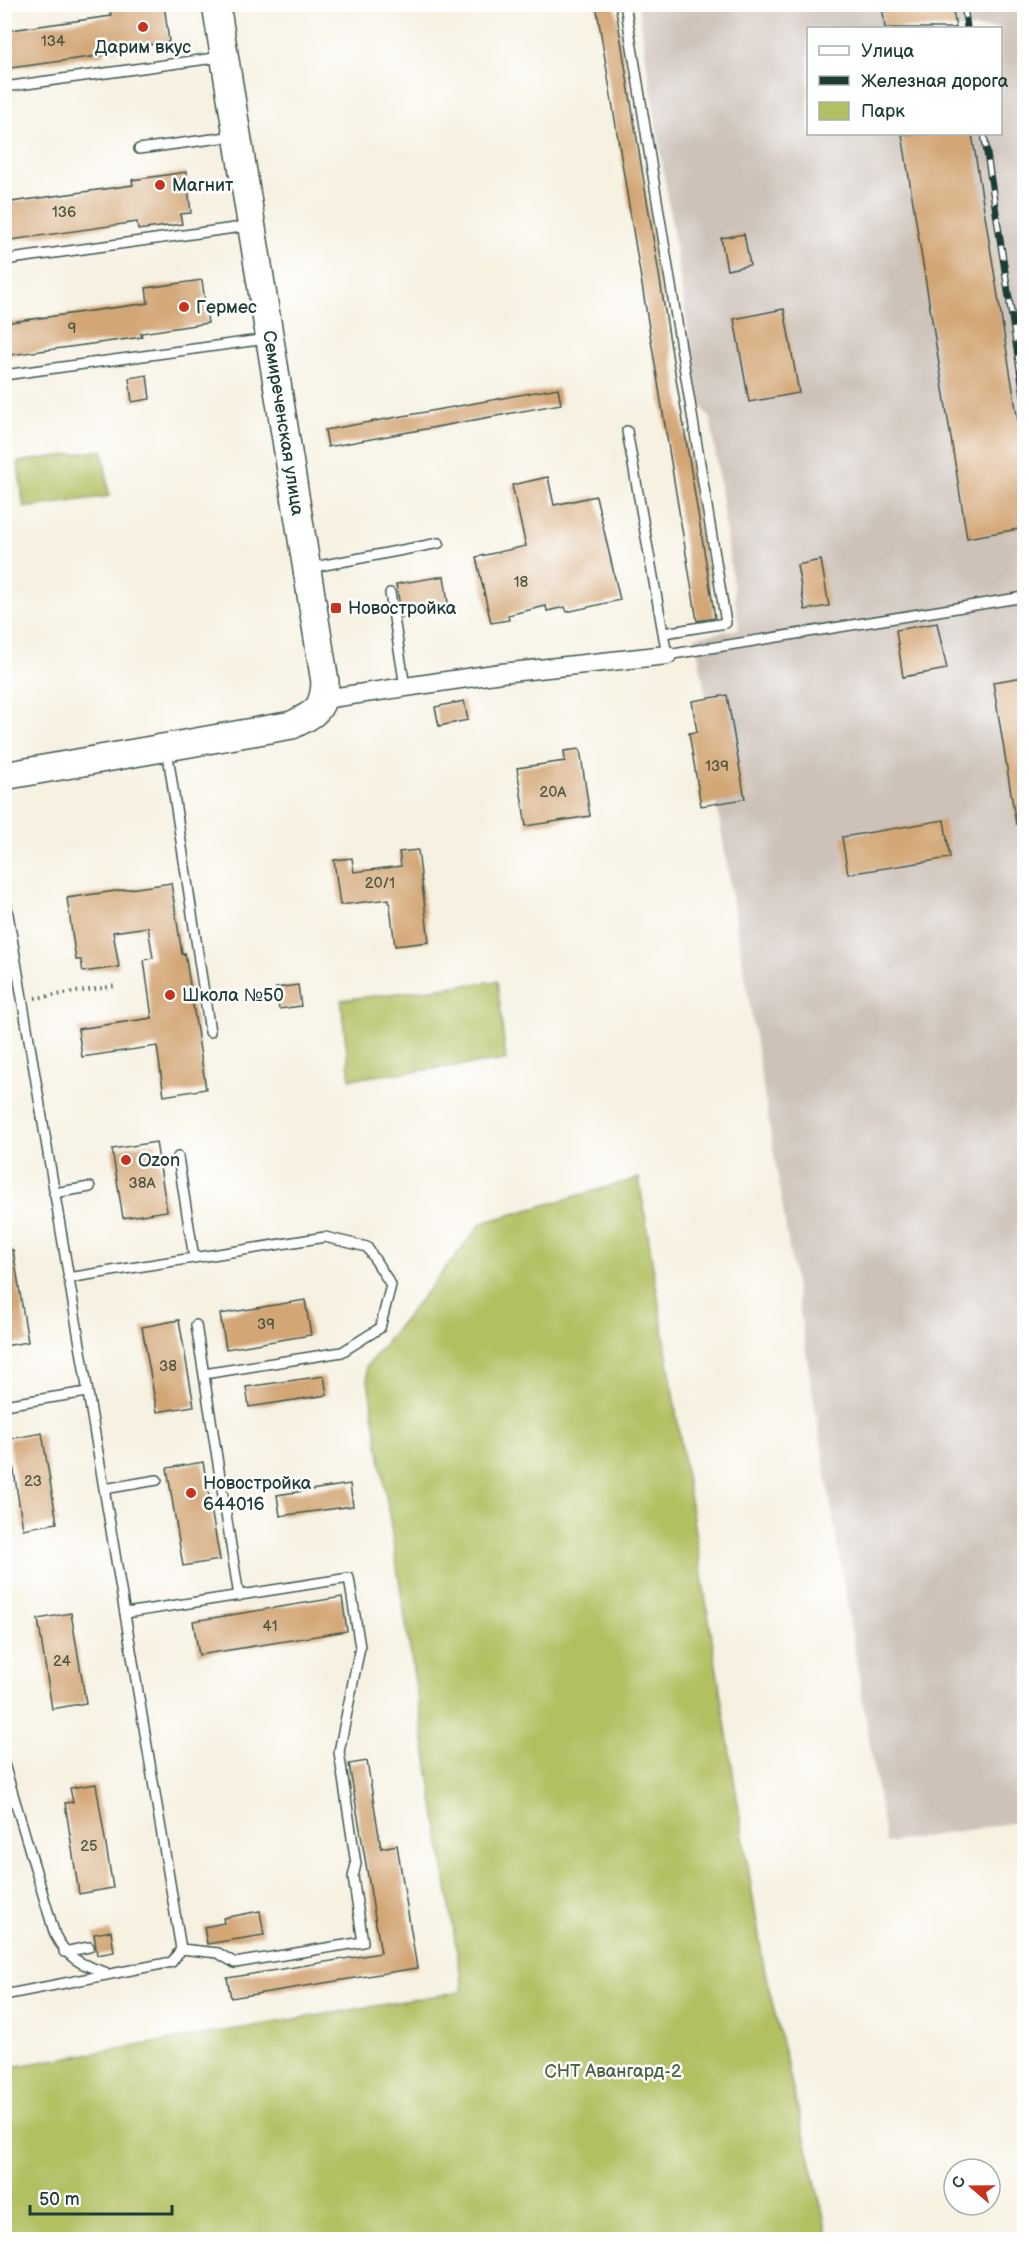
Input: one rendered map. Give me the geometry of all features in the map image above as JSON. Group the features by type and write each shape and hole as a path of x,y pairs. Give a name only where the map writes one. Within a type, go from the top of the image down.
{"main road":[{"name":"Семиреченская улица","path":"216,4 325,682 324,699"},
{"path":"4,776 292,725 314,714 324,699"}],"street":[{"path":"324,699 501,673 667,655"}],"lane":[{"path":"625,4 726,623 664,633"},
{"path":"4,87 224,57"},
{"path":"139,149 237,135"},
{"path":"4,260 251,226"},
{"path":"4,375 269,338"},
{"path":"627,431 667,655 1024,597"},
{"path":"306,568 440,543"},
{"path":"390,593 405,687"},
{"path":"167,747 210,1032"},
{"path":"4,890 181,1949 172,1962 4,1995"},
{"path":"178,1157 194,1258"},
{"path":"54,1193 90,1187"},
{"path":"68,1278 325,1237 367,1247 390,1285 380,1328 342,1352 204,1374"},
{"path":"196,1325 239,1596"},
{"path":"4,1405 87,1392"},
{"path":"104,1489 157,1480"},
{"path":"126,1613 349,1578 360,1647 339,1752 356,1864 353,1877 363,1942 235,1963 218,1953 181,1949"},
{"path":"4,1764 55,1935 64,1952 82,1966 108,1973"},
{"path":"64,1952 89,1947"}],"path":[{"path":"23,1000 116,986"}],"shaded area":[{"path":"638,5 1024,5 1024,1821 886,1843 717,804 701,806 689,733 697,732 692,701 706,698 695,637 739,629 711,420 699,402"}],"green space":[{"path":"103,450 109,496 24,508 18,462"},
{"path":"497,981 506,1060 350,1079 341,1000"},
{"name":"СНТ Авангард-2","path":"639,1178 764,1968 829,2239 5,2239 5,2068 463,1991 366,1367 482,1223"}],"building":[{"path":"164,4 169,42 103,51 104,55 4,69 4,31 111,16 110,10"},
{"path":"596,4 615,4 715,618 697,621"},
{"path":"882,4 952,4 956,27 885,27"},
{"path":"902,135 972,135 1024,459 1024,528 967,538"},
{"path":"186,172 191,213 180,214 182,224 138,230 137,222 4,241 4,203 133,185 132,180"},
{"path":"744,234 750,265 727,270 721,238"},
{"path":"202,280 208,323 141,333 142,337 4,356 4,323 148,303 146,288"},
{"path":"784,309 799,393 749,402 734,319"},
{"path":"147,375 150,399 132,402 129,378"},
{"path":"558,388 561,404 328,447 325,430"},
{"path":"548,477 554,505 596,496 620,600 567,612 565,607 547,611 546,606 508,615 509,620 491,623 476,557 526,546 512,485"},
{"path":"821,560 829,606 805,610 797,565"},
{"path":"444,576 449,610 402,618 396,584"},
{"path":"937,623 947,669 903,677 896,630"},
{"path":"1024,677 1024,824 1016,824 993,682"},
{"path":"727,695 745,799 701,806 689,733 697,732 692,701"},
{"path":"464,701 468,720 439,726 435,707"},
{"path":"580,749 590,816 526,826 517,768 565,761 564,751"},
{"path":"944,820 950,858 848,874 842,837"},
{"path":"418,850 429,942 395,946 389,899 340,905 334,860 352,858 354,872 401,866 399,852"},
{"name":"Школа №50","path":"171,883 182,954 185,953 206,1089 164,1096 157,1046 82,1057 78,1029 152,1018 144,960 153,958 148,927 113,932 119,967 83,972 81,960 76,960 67,898"},
{"path":"298,985 301,1006 279,1009 276,988"},
{"path":"156,1142 167,1211 123,1218 112,1149"},
{"path":"13,1250 28,1342 4,1346 4,1251"},
{"path":"305,1300 311,1335 226,1349 220,1314"},
{"path":"179,1320 194,1406 157,1412 142,1327"},
{"path":"324,1376 327,1395 249,1407 246,1387"},
{"path":"42,1433 57,1523 23,1529 9,1439"},
{"path":"203,1462 220,1560 183,1566 167,1468"},
{"path":"350,1484 353,1506 280,1516 277,1495"},
{"path":"342,1597 347,1631 199,1655 193,1621"},
{"path":"71,1613 86,1703 52,1709 38,1619"},
{"path":"367,1761 381,1848 397,1845 417,1968 231,1998 227,1978 381,1953 349,1764"},
{"path":"96,1784 113,1888 79,1894 65,1803 73,1802 70,1788"},
{"path":"260,1911 264,1935 207,1944 204,1927 224,1923 223,1918"},
{"path":"111,1931 114,1952 97,1955 94,1934"}],"railway":[{"path":"964,4 967,27"},
{"path":"984,135 1024,396"}],"place":[{"name":"Дарим вкус","path":"143,27"},
{"name":"Магнит","path":"160,185"},
{"name":"Гермес","path":"184,307"},
{"name":"Новостройка","path":"336,608"},
{"name":"Школа №50","path":"170,995"},
{"name":"Ozon","path":"126,1160"},
{"name":"Новостройка 644016","path":"191,1493"}]}
